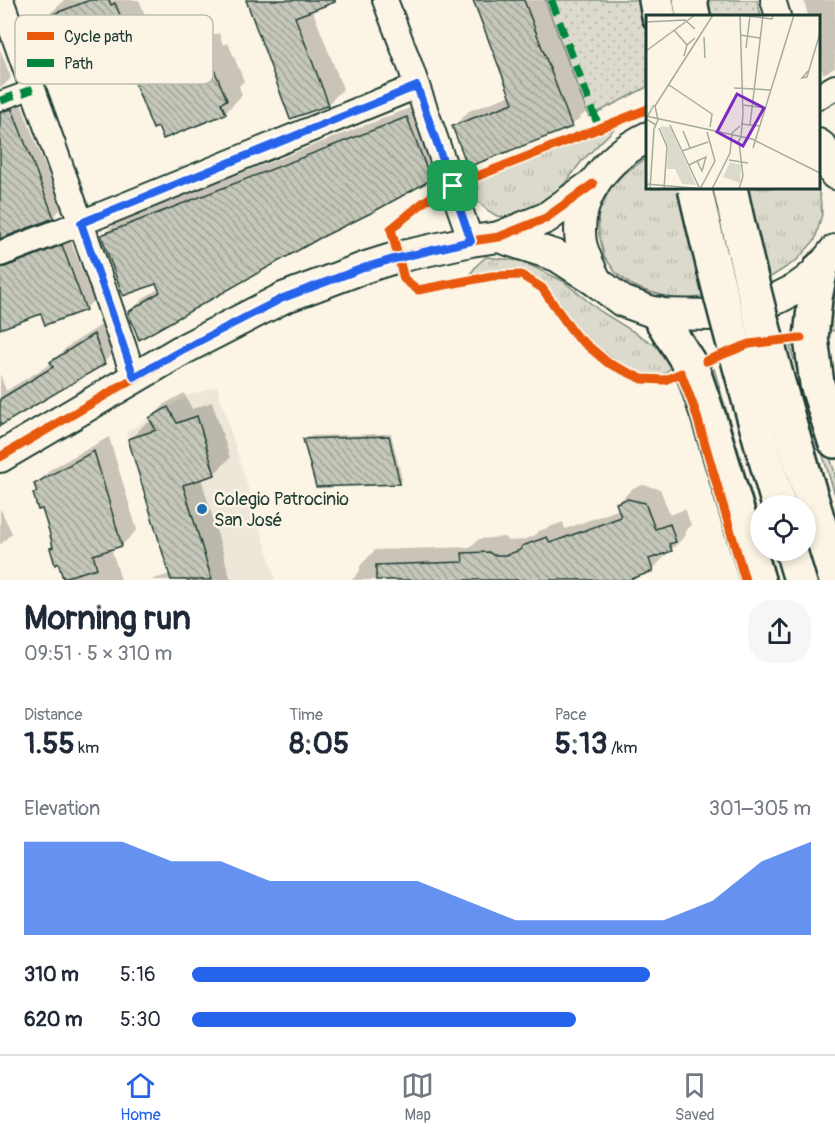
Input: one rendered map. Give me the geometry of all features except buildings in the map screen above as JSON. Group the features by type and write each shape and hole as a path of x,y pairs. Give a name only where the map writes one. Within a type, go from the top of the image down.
{"highway":[{"path":"656,0 659,15"},
{"path":"690,0 693,15"},
{"path":"695,189 728,323 776,495"},
{"path":"730,189 777,383 835,578"},
{"path":"828,259 815,298 811,339 817,384 835,441"},
{"path":"658,314 692,368 758,580"},
{"path":"795,561 801,580"}],"street":[{"path":"1,0 15,39"},
{"path":"385,0 417,86 485,239"},
{"path":"773,0 778,15"},
{"path":"31,84 134,377"},
{"path":"0,254 417,86"},
{"path":"820,96 835,87"},
{"path":"0,101 33,89"},
{"path":"597,282 582,245 580,230 582,210 593,184 607,166 623,152 646,138"},
{"path":"825,148 835,174"},
{"path":"0,457 182,350 283,298 366,267 485,239 546,218 593,184"},
{"path":"485,239 557,256 622,301 658,314 714,315 748,310 794,290 808,280 828,259"}],"shaded area":[{"name":"Colegio Patrocinio San José","path":"217,386 276,580 171,580 126,432 187,396"}],"green space":[{"path":"545,0 757,0 761,15 646,15 646,88 589,117"},
{"path":"617,126 581,162 552,196 531,210 512,218 497,216 476,199 469,183"},
{"path":"646,159 646,189 817,189 822,214 815,240 796,261 766,280 733,291 688,299 673,298 643,290 630,284 616,273 604,256 599,234 598,214 610,189 624,173"},
{"path":"486,257 521,261 563,281 600,311 655,345 673,366 660,377 648,375 622,364 575,328 545,287 532,277 519,272 472,276 471,273"},
{"path":"835,294 835,331 824,329"},
{"path":"803,344 804,373 835,473 835,495 790,347"},
{"path":"714,369 752,495 750,531 702,374"},
{"path":"759,561 772,561 777,580 765,580"}],"marked path":[{"path":"551,0 597,122"},
{"path":"0,101 33,89"}],"cycle path":[{"path":"646,110 442,190 391,229 404,279 418,290 492,276 521,275 542,288 575,335 608,363 642,379 665,380 681,373 695,410 745,580"},
{"path":"0,457 182,350 283,298 398,257 499,237 546,218 593,184"},
{"path":"706,361 749,344 801,338"}],"place":[{"name":"Colegio Patrocinio San José","path":"202,509"}],"route":[{"path":"417,86 453,186 471,241 398,257 283,298 134,377 81,223 417,86"}]}
